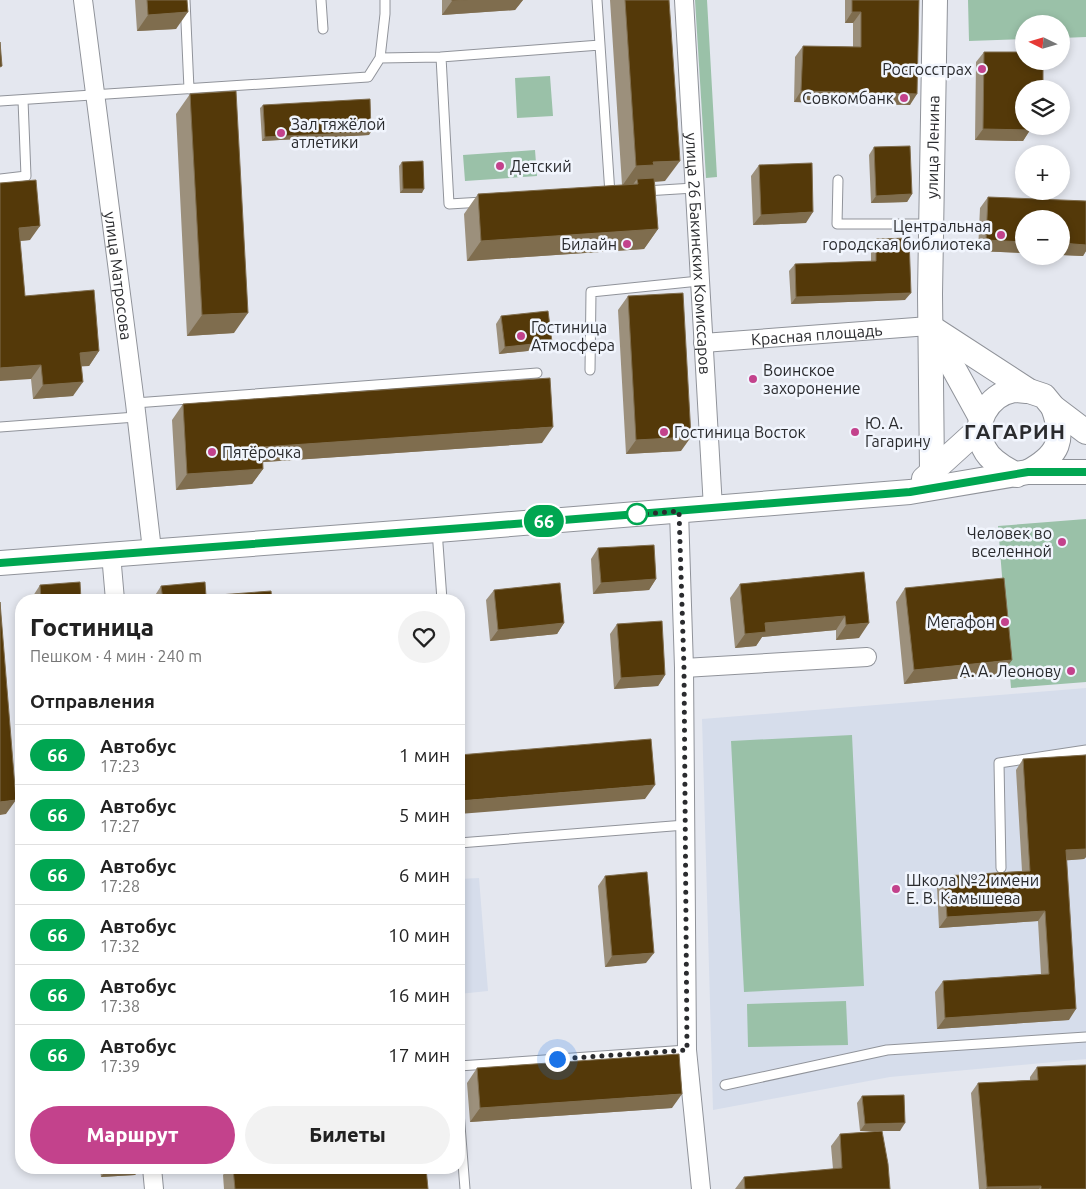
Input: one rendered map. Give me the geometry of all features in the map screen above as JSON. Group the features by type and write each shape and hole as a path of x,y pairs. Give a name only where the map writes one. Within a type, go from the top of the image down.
{"main road":[{"name":"улица Ленина","path":"932,471 930,326 935,0"},
{"path":"930,326 1030,391 1044,396 1053,407 1086,432"},
{"path":"930,326 980,423 983,447 990,456 1006,469 1023,473 1042,465 1049,458 1058,442 1059,423 1053,407"},
{"path":"910,492 980,423 988,405 1000,395 1014,390 1030,391"},
{"path":"0,563 910,492 1023,473 1086,472"}],"street":[{"name":"улица Матросова","path":"83,0 136,410 152,550"},
{"name":"улица 26 Бакинских Комиссаров","path":"684,0 713,508"},
{"name":"Красная площадь","path":"703,343 930,326"},
{"path":"679,511 684,668 687,1050 701,1189"},
{"path":"111,554 114,594"},
{"path":"684,668 867,657"},
{"path":"153,1174 154,1189"}],"lane":[{"path":"185,0 189,89"},
{"path":"321,0 323,29"},
{"path":"0,101 368,77 380,58 385,0"},
{"path":"597,0 610,194"},
{"path":"380,58 441,57 600,45"},
{"path":"441,57 449,204 496,201"},
{"path":"0,179 26,176 22,100"},
{"path":"838,180 837,224 931,224"},
{"path":"638,192 694,188"},
{"path":"590,370 591,292 700,281"},
{"path":"0,427 136,410 537,373"},
{"path":"437,530 442,594"},
{"path":"1001,868 999,763 1086,750"},
{"path":"465,843 685,825"},
{"path":"725,1085 887,1050 1086,1038"},
{"path":"465,1066 687,1050"},
{"path":"464,1174 465,1189"}],"shaded area":[{"name":"Школа №2 имени Е. В. Камышева","path":"1086,688 1086,1059 890,1077 713,1110 702,719"},
{"path":"479,878 488,991 465,993 465,879"}],"green space":[{"path":"695,0 707,0 717,177 706,178"},
{"path":"968,0 1086,0 1086,37 1070,38 1070,15 1015,15 1015,39 969,41"},
{"path":"550,76 553,116 517,118 515,78"},
{"name":"Детский","path":"535,150 537,176 465,181 463,155"},
{"path":"1086,519 1086,682 1011,688 998,526"},
{"path":"852,735 864,986 744,992 731,741"},
{"path":"846,1001 848,1045 748,1047 747,1004"}],"building":[{"path":"147,0 187,0 188,12 148,15"},
{"path":"625,0 669,0 680,161 653,162 654,165 636,166"},
{"path":"852,0 919,0 917,94 801,91 803,46 861,47 861,12 852,12"},
{"path":"0,42 2,66 0,67"},
{"path":"984,52 1015,52 1015,70 1043,70 1043,80 1015,80 1015,130 983,129"},
{"path":"236,91 248,313 202,315 190,94"},
{"path":"370,99 371,132 265,137 263,105"},
{"path":"910,146 912,194 876,196 874,147"},
{"path":"423,161 424,189 403,189 402,162"},
{"path":"812,163 813,212 761,215 759,165"},
{"path":"654,178 658,229 481,241 478,194 638,184 637,179"},
{"path":"36,180 40,226 19,228 25,296 94,290 99,351 80,353 83,382 43,385 41,365 0,368 0,183"},
{"path":"988,197 1015,198 1015,200 1086,201 1086,245 1070,244 1070,210 1015,210 1015,242 986,240"},
{"path":"909,238 911,293 796,297 795,264 876,261 876,239"},
{"path":"683,293 691,437 636,440 628,296"},
{"name":"Гостиница Атмосфера","path":"548,311 552,342 505,347 501,316"},
{"path":"550,378 553,427 262,447 263,469 187,474 183,404"},
{"path":"654,545 656,579 601,583 598,548"},
{"path":"864,572 869,623 846,625 845,616 765,623 766,632 745,634 740,584"},
{"path":"1004,578 1012,660 914,670 905,588"},
{"path":"80,582 81,594 41,594 40,585"},
{"path":"205,582 206,594 162,594 161,586"},
{"path":"560,583 564,623 498,630 494,590"},
{"path":"271,591 271,594 232,594"},
{"path":"0,602 15,800 0,802"},
{"path":"662,621 665,675 621,678 617,624"},
{"path":"651,739 655,785 465,801 465,754"},
{"path":"1086,755 1086,849 1066,850 1076,1009 945,1018 943,981 1049,974 1045,911 947,917 944,876 1030,871 1023,759"},
{"path":"647,872 654,953 612,956 605,876"},
{"path":"679,1054 682,1094 480,1108 477,1068"},
{"path":"1086,1065 1086,1189 1041,1189 1041,1186 987,1187 978,1083 1038,1080 1037,1067"},
{"path":"904,1095 905,1123 865,1124 862,1096"},
{"path":"882,1131 890,1189 745,1189 744,1177 842,1168 840,1134"},
{"path":"234,1174 427,1174 428,1189 235,1189"}],"bus line":[{"name":"66","path":"0,563 910,492 1028,472 1086,472"}],"place":[{"name":"Росгосстрах","path":"982,69"},
{"name":"Совкомбанк","path":"904,98"},
{"name":"Зал тяжёлой атлетики","path":"281,133"},
{"name":"Детский","path":"500,166"},
{"name":"Центральная городская библиотека","path":"1001,235"},
{"name":"Билайн","path":"627,244"},
{"name":"Гостиница Атмосфера","path":"521,336"},
{"name":"Воинское захоронение","path":"753,379"},
{"name":"Гостиница Восток","path":"664,432"},
{"name":"Ю. А. Гагарину","path":"855,432"},
{"name":"Пятёрочка","path":"212,452"},
{"name":"Человек во вселенной","path":"1062,542"},
{"name":"Мегафон","path":"1005,622"},
{"name":"А. А. Леонову","path":"1071,671"},
{"name":"Школа №2 имени Е. В. Камышева","path":"896,889"}],"district":[{"name":"ГАГАРИН","path":"1015,432"}],"route":[{"path":"557,1059 687,1050 684,668 679,511 630,515 637,514"}]}
